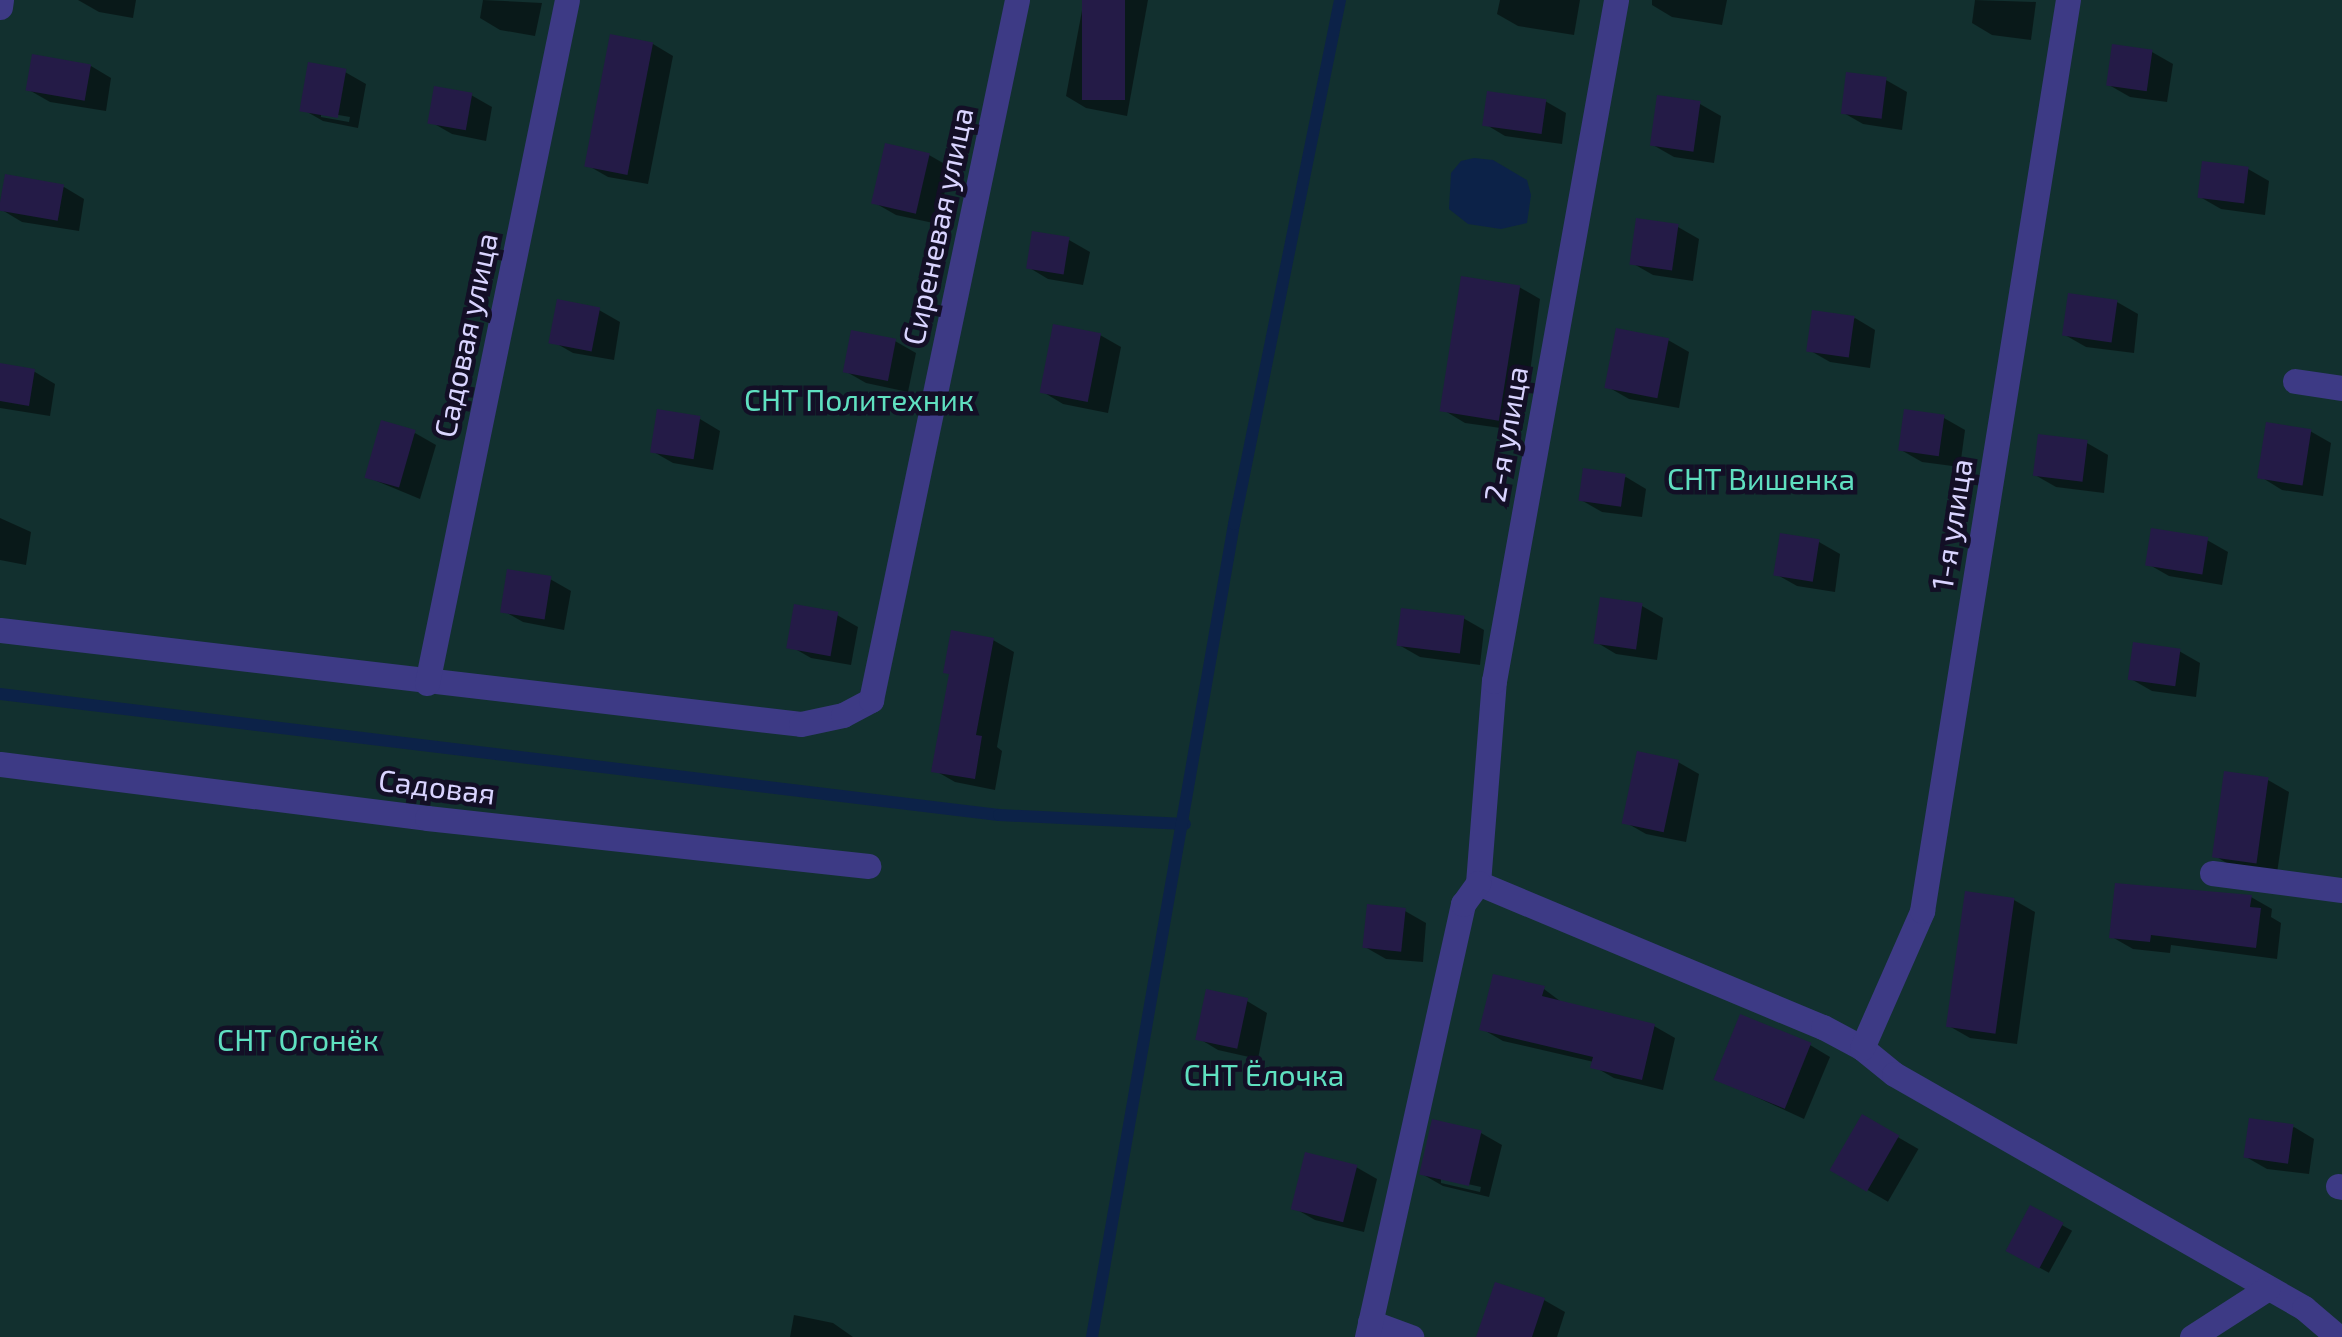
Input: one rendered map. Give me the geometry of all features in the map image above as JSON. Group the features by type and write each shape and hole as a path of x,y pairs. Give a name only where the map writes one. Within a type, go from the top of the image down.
{"street":[{"path":"0,8 2,0"},
{"name":"Садовая улица","path":"428,683 567,0"},
{"name":"Сиреневая улица","path":"428,683 801,724 843,715 871,700 1017,0"},
{"name":"2-я улица","path":"1368,1330 1463,904 1478,883 1494,681 1616,0"},
{"name":"1-я улица","path":"1862,1048 1922,911 2068,0"},
{"path":"2294,381 2342,388"},
{"path":"0,630 428,683"},
{"name":"Садовая","path":"0,764 408,816 868,866"},
{"path":"2212,873 2342,890"},
{"path":"1478,883 1862,1048 1894,1074 2304,1308 2338,1337"},
{"path":"2192,1337 2268,1288"},
{"path":"1368,1330 1411,1337"}],"green space":[{"path":"0,0 2342,0 2342,1337 0,1337"}],"water":[{"path":"1493,160 1527,180 1531,195 1527,223 1501,229 1468,224 1449,209 1451,173 1461,161"}],"building":[{"path":"1082,0 1125,0 1125,100 1082,100"},
{"path":"610,34 653,42 627,175 584,167"},
{"path":"2112,44 2153,50 2147,91 2106,86"},
{"path":"32,54 91,64 85,101 26,90"},
{"path":"308,62 346,69 338,118 299,111"},
{"path":"1846,72 1887,77 1882,119 1841,114"},
{"path":"434,86 472,93 466,130 427,123"},
{"path":"1487,91 1546,99 1542,134 1482,126"},
{"path":"1657,95 1701,101 1693,152 1650,146"},
{"path":"885,143 930,153 916,214 871,203"},
{"path":"2202,161 2249,167 2244,203 2197,198"},
{"path":"5,174 64,184 58,221 0,211"},
{"path":"1636,218 1679,224 1672,271 1629,265"},
{"path":"1032,231 1070,237 1064,274 1026,269"},
{"path":"1461,276 1520,285 1499,421 1440,411"},
{"path":"2068,293 2118,300 2112,343 2062,336"},
{"path":"557,299 600,307 592,352 548,343"},
{"path":"1812,310 1855,316 1849,358 1806,352"},
{"path":"1053,324 1101,333 1088,402 1040,393"},
{"path":"1616,328 1669,338 1657,398 1604,388"},
{"path":"851,330 896,339 888,381 843,372"},
{"path":"0,363 35,369 29,406 0,401"},
{"path":"657,409 700,416 694,459 650,452"},
{"path":"1904,409 1945,415 1939,456 1898,451"},
{"path":"381,420 416,430 399,488 364,478"},
{"path":"2266,422 2311,429 2303,485 2257,478"},
{"path":"2038,434 2088,440 2083,482 2033,476"},
{"path":"1583,468 1626,474 1621,507 1578,501"},
{"path":"2151,528 2208,537 2202,575 2145,566"},
{"path":"1780,533 1820,539 1813,582 1773,575"},
{"path":"507,569 551,576 545,619 500,612"},
{"path":"1600,597 1643,603 1636,650 1593,644"},
{"path":"794,604 838,612 831,656 786,648"},
{"path":"1401,608 1465,616 1460,654 1396,646"},
{"path":"951,630 994,638 976,735 982,736 975,779 931,772 949,674 943,673"},
{"path":"2133,642 2181,649 2175,686 2128,680"},
{"path":"1637,751 1679,760 1664,832 1622,823"},
{"path":"2224,771 2269,777 2256,863 2212,857"},
{"path":"2115,883 2252,895 2250,907 2261,908 2256,948 2151,935 2150,942 2109,938"},
{"path":"1965,891 2015,898 1995,1034 1946,1027"},
{"path":"1367,904 1406,908 1401,952 1362,948"},
{"path":"1493,974 1545,986 1542,996 1655,1024 1642,1080 1590,1068 1593,1057 1479,1030"},
{"path":"1206,989 1248,998 1237,1049 1195,1040"},
{"path":"1740,1014 1811,1043 1785,1109 1713,1080"},
{"path":"1862,1114 1899,1136 1867,1192 1830,1170"},
{"path":"2249,1118 2294,1124 2288,1164 2243,1158"},
{"path":"1432,1119 1482,1130 1469,1186 1419,1175"},
{"path":"1305,1152 1357,1165 1343,1222 1291,1209"},
{"path":"2030,1205 2064,1223 2039,1269 2006,1251"},
{"path":"1495,1282 1545,1298 1532,1337 1476,1337"}],"waterway":[{"path":"1092,1337 1234,524 1340,0"},
{"path":"0,694 999,815 1185,824"}],"park label":[{"name":"СНТ Политехник","path":"859,399"},
{"name":"СНТ Вишенка","path":"1761,478"},
{"name":"СНТ Огонёк","path":"298,1039"},
{"name":"СНТ Ёлочка","path":"1264,1074"}]}
